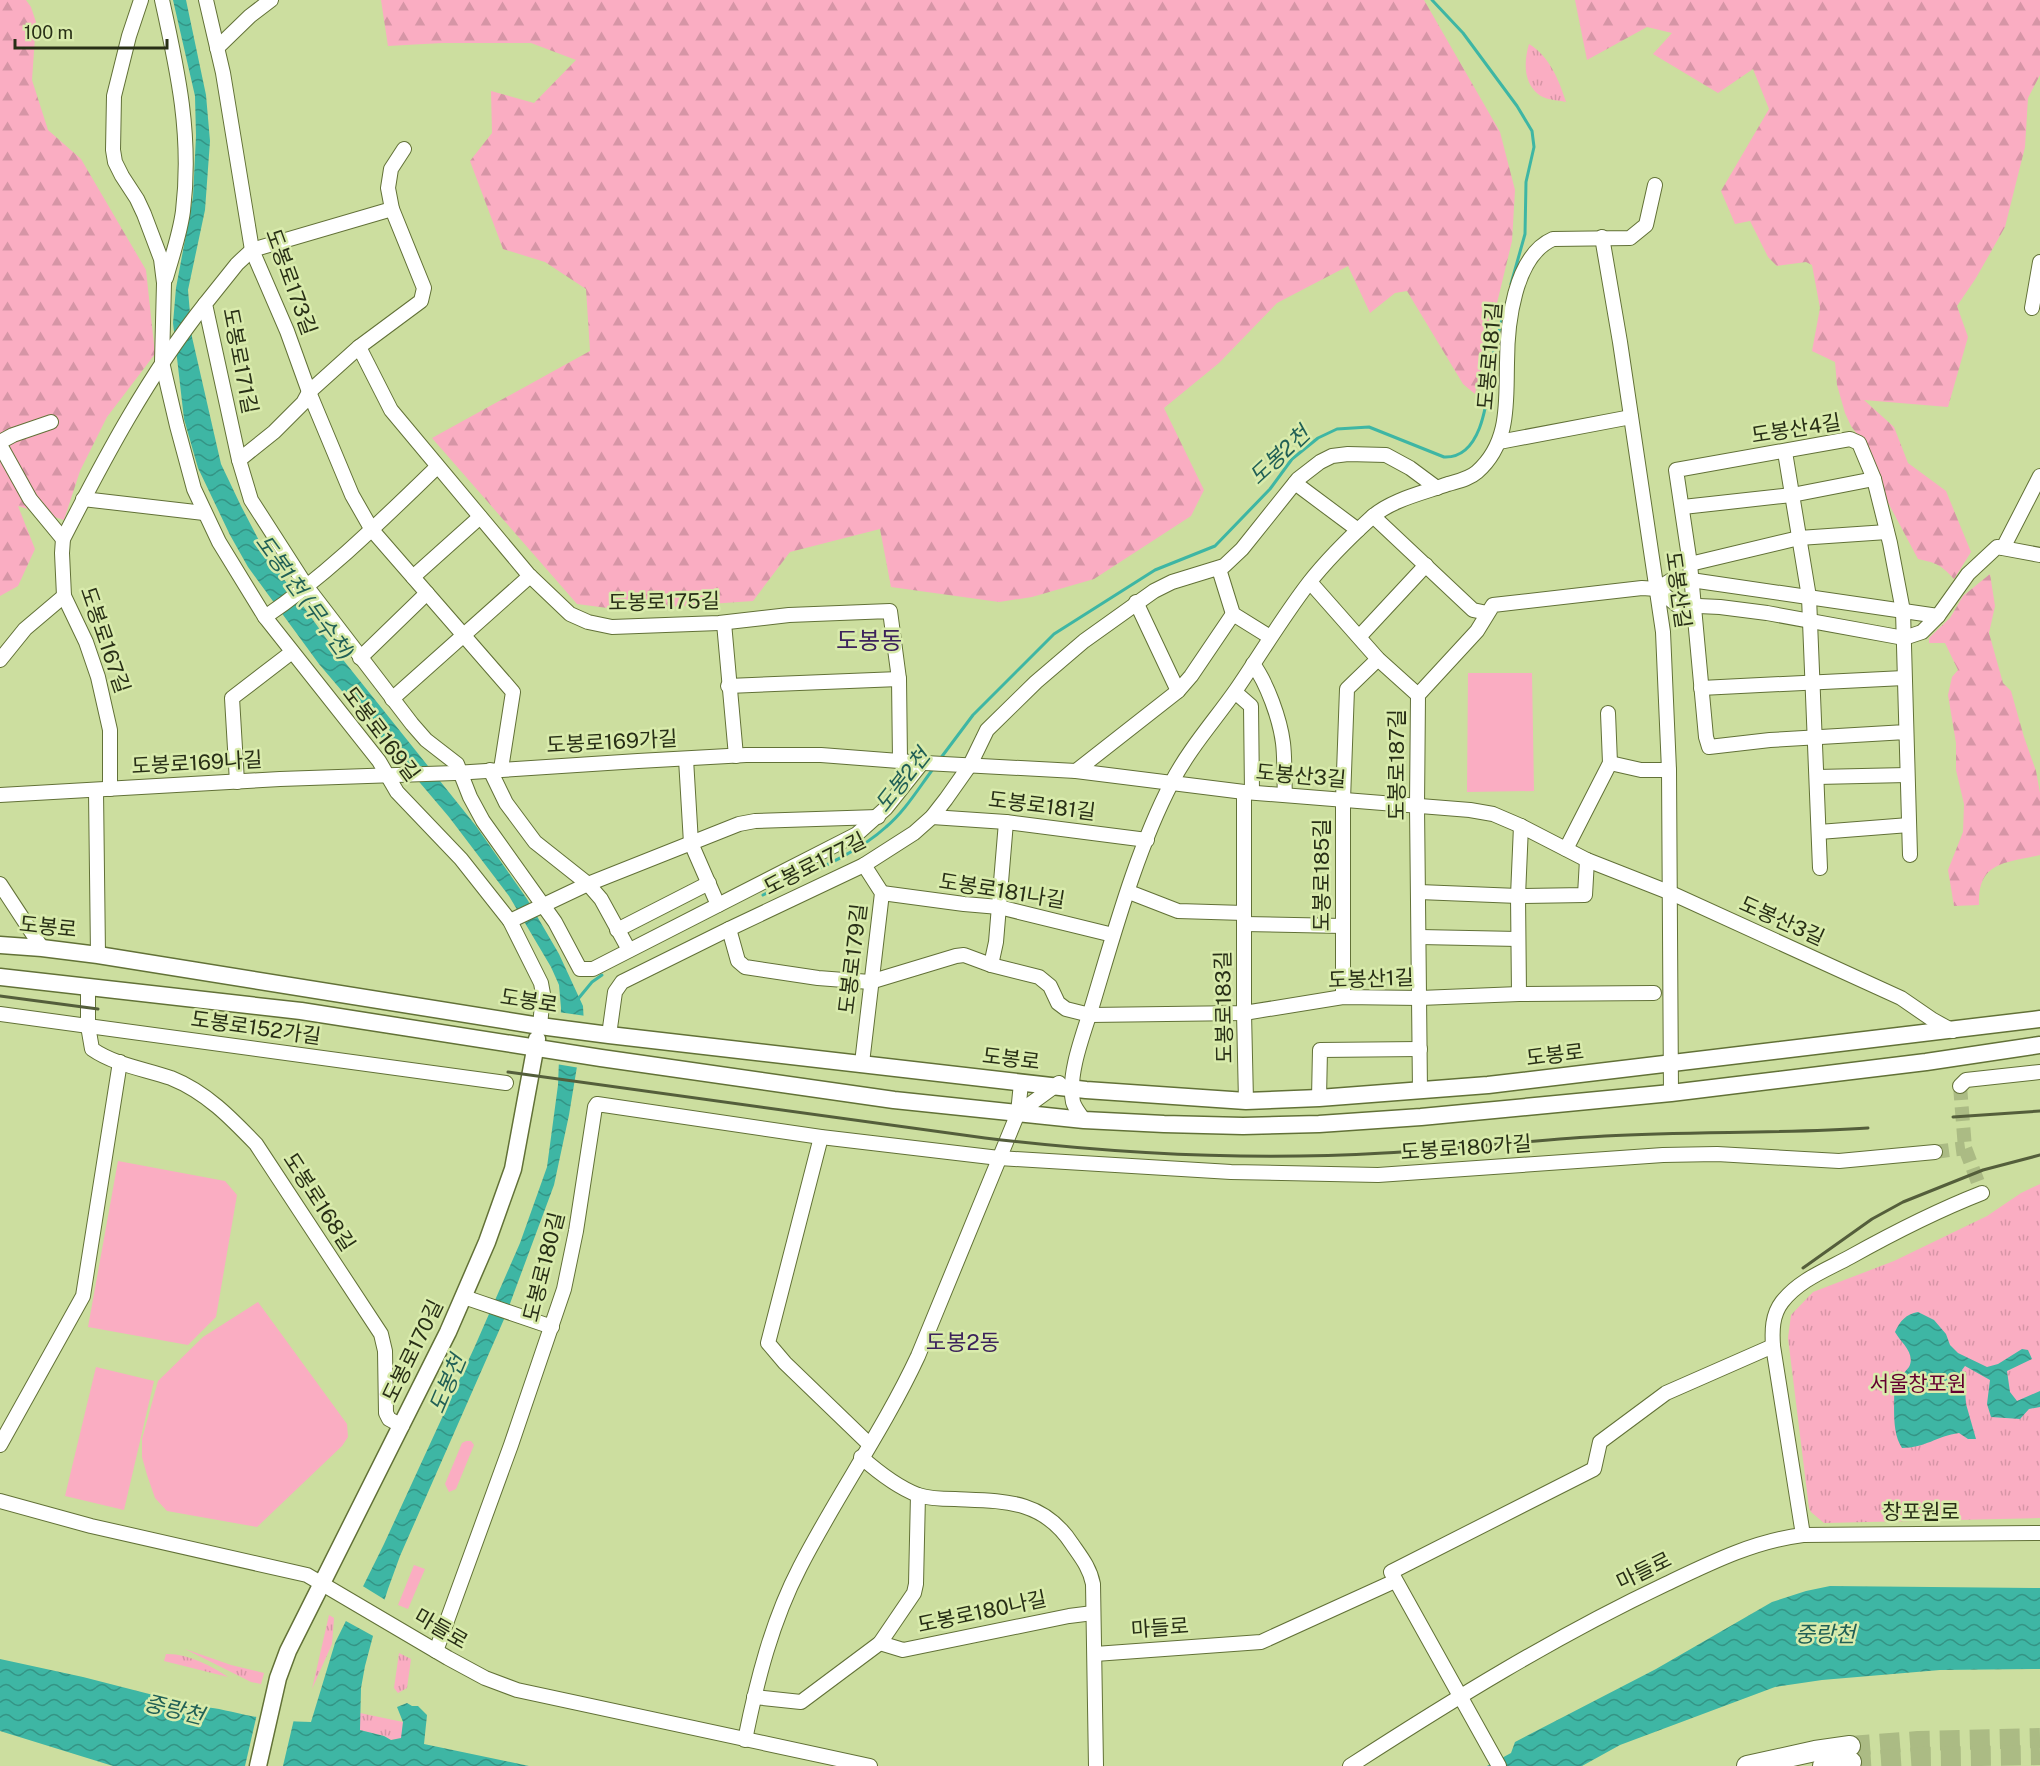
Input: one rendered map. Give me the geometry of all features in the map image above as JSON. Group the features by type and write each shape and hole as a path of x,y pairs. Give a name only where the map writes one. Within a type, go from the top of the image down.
{"highway":[{"path":"1747,1766 1815,1751 1851,1754 1823,1766"}],"main road":[{"name":"도봉로","path":"0,945 98,955 606,1035 1053,1087 1073,1081 1246,1101 1420,1091 1671,1064 2040,1019"},
{"path":"0,977 301,1011 601,1058 894,1100 1084,1120 1243,1126 1421,1117 1671,1093 1926,1062 2040,1045"},
{"name":"도봉로170길","path":"258,1766 278,1678 288,1651 402,1426 471,1300 513,1169 545,1027"}],"street":[{"name":"도봉로169길","path":"141,0 114,96 113,150 115,162 137,199 153,234 161,259 164,283 164,360 185,458 204,513 231,566 292,652 392,776 397,792 461,859 512,920 541,983 545,1027"},
{"name":"도봉로169길","path":"162,0 182,97 186,148 183,212 164,283"},
{"name":"도봉로173길","path":"206,0 226,90 252,250 352,495 372,530 513,692 496,770"},
{"path":"217,48 268,1"},
{"path":"252,250 392,209 388,188 389,176 404,149"},
{"name":"도봉로181길","path":"1073,1081 1113,934 1147,840 1180,768 1310,582 1358,530 1373,516 1392,504 1474,475 1493,455 1499,442 1506,409 1511,318 1523,269 1532,256 1549,241 1558,238 1630,238 1646,225 1655,185"},
{"name":"도봉로171길","path":"239,460 274,432 303,403 309,392 360,347 421,301 424,288 392,209"},
{"name":"도봉산길","path":"1602,237 1664,632 1670,770 1671,1093"},
{"name":"도봉로171길","path":"252,250 242,258 202,308 239,460 254,506 305,588 418,732 458,764 458,773"},
{"path":"2032,309 2040,262"},
{"name":"도봉로167길","path":"98,955 103,790 110,730 104,698 86,642 64,596 63,540 117,435 164,360 202,308"},
{"name":"도봉로175길","path":"360,347 391,410 530,576 570,614 588,622 612,627 724,622 789,615 890,611 899,680 900,760"},
{"path":"1499,442 1541,436 1631,417"},
{"path":"51,422 13,435 0,443 30,498 63,540"},
{"name":"도봉산4길","path":"1906,732 1815,737 1709,747 1706,737 1690,564 1676,470 1850,440 1860,443 1874,478 1902,611 1904,638 1910,855"},
{"path":"1785,452 1809,609 1820,868"},
{"name":"도봉로177길","path":"606,1035 615,992 619,985 729,928 864,865 914,833 932,817 987,730 1059,661 1136,602 1172,582 1219,569 1237,555 1295,483 1325,459 1340,454 1371,453 1392,457 1437,488"},
{"path":"267,615 305,588 372,530 437,467"},
{"path":"2003,548 2040,476"},
{"path":"1683,507 1792,495 1874,478"},
{"path":"1295,483 1358,530"},
{"path":"83,499 204,513"},
{"path":"1373,516 1473,610 1487,613 1494,605 1642,588 1657,589 1673,579 1691,580 1809,609 1904,638 1922,632 1938,616 1968,574 1997,547 2040,555"},
{"path":"413,577 480,517"},
{"path":"1690,564 1799,538 1887,532"},
{"path":"1359,637 1426,565"},
{"path":"1219,569 1233,614 1270,637"},
{"path":"392,699 530,576"},
{"path":"1310,582 1378,659 1419,695"},
{"path":"1657,589 1677,606 1902,611 1938,616"},
{"path":"360,658 427,593"},
{"path":"0,660 26,629 64,596"},
{"path":"1136,602 1178,691"},
{"name":"도봉로187길","path":"1420,1091 1417,806 1419,695 1477,631 1487,613"},
{"path":"1076,771 1178,691 1191,676 1233,614"},
{"path":"724,622 736,756"},
{"path":"237,782 232,698 292,652"},
{"name":"도봉로185길","path":"1343,997 1343,800 1347,688 1378,659"},
{"path":"1253,664 1268,693 1283,742 1285,795"},
{"path":"1701,688 1904,678"},
{"path":"728,686 899,680"},
{"path":"1235,692 1251,706 1248,792"},
{"path":"1566,849 1610,763 1608,713"},
{"name":"도봉로169가길","path":"458,773 736,756 821,754 966,765"},
{"path":"686,759 691,843 718,905"},
{"name":"도봉로177길","path":"542,905 555,922 580,969 593,969 857,834 878,817 924,763"},
{"path":"1610,763 1641,770 1670,770"},
{"name":"도봉산3길","path":"966,765 1076,771 1248,792 1493,814 1587,860 1671,893 1901,998 1953,1031"},
{"path":"496,770 506,803 535,842 588,884 601,899 628,950"},
{"path":"458,773 483,821 542,905"},
{"name":"도봉로169나길","path":"0,795 458,773"},
{"path":"1817,777 1907,775"},
{"name":"도봉로183길","path":"1246,1101 1244,919 1248,792"},
{"path":"512,920 588,884 739,824 755,821 878,817"},
{"name":"도봉로181길","path":"932,817 1006,822 1147,840"},
{"path":"991,965 996,942 1006,822"},
{"path":"1819,832 1909,825"},
{"path":"1519,994 1518,896 1521,826"},
{"path":"1419,892 1518,896 1585,895 1587,860"},
{"name":"도봉로179길","path":"862,1063 882,893 864,865"},
{"path":"617,930 709,883"},
{"path":"0,884 42,948"},
{"path":"1129,892 1178,911 1244,919 1343,926"},
{"name":"도봉로181나길","path":"882,893 999,907 1113,934"},
{"path":"729,928 738,961 745,967 818,978 870,982"},
{"path":"1420,937 1518,939"},
{"name":"도봉산1길","path":"870,982 956,956 964,956 1039,977 1050,986 1058,1003 1066,1009 1090,1014 1244,1013 1343,997 1420,998 1519,994 1654,993"},
{"name":"도봉로168길","path":"88,988 88,1026 92,1049 120,1062 174,1079 196,1091 230,1117 255,1144 381,1334 385,1351 386,1413 389,1419 402,1426"},
{"name":"도봉로152가길","path":"0,1014 506,1083"},
{"path":"1319,1098 1320,1050 1420,1049"},
{"path":"0,1445 83,1296 120,1062"},
{"path":"1960,1086 1966,1080 2040,1072"},
{"path":"1073,1081 1073,1102 1084,1120"},
{"path":"745,1740 765,1657 788,1593 804,1558 918,1356 1018,1113 1021,1083"},
{"name":"도봉로","path":"1018,1113 1053,1087"},
{"name":"도봉로180길","path":"436,1651 547,1326 564,1289 596,1104 821,1137 999,1158"},
{"path":"821,1137 768,1342 785,1363 869,1444"},
{"name":"도봉로180가길","path":"999,1158 1215,1171 1355,1175 1663,1155 1716,1154 1839,1161 1935,1152"},
{"path":"1803,1535 1773,1346 1774,1318 1780,1304 1802,1282 1919,1219 1982,1193"},
{"path":"471,1300 547,1326"},
{"name":"마들로","path":"1095,1654 1261,1642 1393,1576 1594,1469 1600,1442 1666,1393 1773,1346"},
{"path":"861,1457 892,1481 918,1495 1024,1505 1056,1523 1068,1537 1091,1572 1094,1613 1096,1766"},
{"path":"754,1697 801,1702 880,1643 914,1593 918,1495"},
{"name":"마들로","path":"0,1501 91,1526 298,1572 485,1678 517,1690 870,1766"},
{"name":"창포원로","path":"1803,1535 2040,1533"},
{"name":"마들로","path":"1350,1766 1460,1697 1605,1614 1717,1560 1772,1541 1803,1535"},
{"path":"1393,1576 1499,1766"},
{"name":"도봉로180나길","path":"880,1643 903,1650 1069,1616 1094,1613"}],"green space":[{"path":"0,0 26,0 31,7 36,22 32,80 48,130 81,159 146,270 155,354 107,417 80,471 64,520 18,506 35,549 18,586 0,596"},
{"path":"381,0 1424,0 1500,132 1515,190 1512,241 1475,394 1463,384 1407,291 1395,293 1370,313 1348,266 1277,303 1219,363 1164,408 1204,490 1191,516 1094,579 1032,597 999,602 891,587 880,529 790,552 753,601 623,610 577,604 432,438 590,351 586,289 545,262 503,249 470,161 492,133 491,91 534,103 576,60 531,43 442,43 388,46"},
{"path":"1575,0 2040,0 2040,75 2028,98 2025,147 2005,227 1957,306 1968,337 1948,407 1864,400 1894,427 1908,463 1946,491 1971,552 1954,579 1938,565 1918,559 1884,495 1883,483 1872,473 1860,438 1845,413 1837,385 1835,362 1812,351 1820,308 1812,265 1806,262 1777,266 1768,257 1750,221 1735,224 1721,191 1769,109 1753,69 1718,93 1653,54 1672,33 1647,27 1587,60"},
{"path":"1529,44 1548,62 1557,77 1566,102 1544,98 1533,89 1526,71"},
{"path":"1990,574 1995,606 1989,633 2003,683 2011,691 2036,771 2040,793 2040,855 1996,866 1983,880 1979,905 1954,906 1948,870 1963,832 1964,804 1956,770 1956,743 1948,695 1952,677 1958,670 1945,643 1929,643 1929,638 1950,618 1963,596"},
{"path":"1468,673 1532,673 1534,791 1467,792"},
{"path":"118,1161 225,1181 237,1195 216,1317 188,1345 88,1327"},
{"name":"서울창포원","path":"2040,1184 2040,1518 1824,1523 1809,1508 1788,1338 1791,1315 1813,1292 1894,1261 1987,1216 2021,1193"},
{"path":"258,1302 347,1424 348,1437 342,1446 257,1527 167,1511 155,1498 142,1457 142,1439 158,1381 203,1337"},
{"path":"96,1367 154,1381 124,1510 65,1496"},
{"path":"471,1441 474,1445 456,1489 449,1492 445,1484 462,1443"},
{"path":"414,1565 425,1569 408,1609 398,1605"},
{"path":"329,1615 334,1618 332,1644 312,1689"},
{"path":"185,1649 231,1665 264,1673 261,1684 251,1682"},
{"path":"399,1653 411,1659 407,1688 398,1693 394,1688"},
{"path":"166,1654 198,1661 228,1677 164,1661"},
{"path":"360,1713 403,1722 402,1738 391,1740 359,1730"}],"water":[{"path":"173,0 186,0 206,95 210,141 205,210 188,290 192,337 221,464 266,554 328,641 476,826 527,899 559,954 583,1006 584,1024 569,1115 554,1185 505,1317 400,1556 373,1636 361,1688 360,1730 391,1740 401,1738 403,1722 397,1707 407,1703 418,1706 427,1715 424,1744 529,1766 113,1766 0,1731 0,1659 83,1677 200,1707 273,1720 311,1722 335,1643 384,1544 520,1243 547,1167 558,1085 561,1008 559,985 551,967 509,896 449,817 319,664 248,567 198,468 184,419 173,323 176,288 193,197 196,136 195,96"},
{"path":"1918,1312 1934,1320 1958,1353 1987,1367 1998,1364 2022,1349 2028,1350 2032,1359 2007,1371 2010,1392 2017,1401 2040,1391 2040,1407 2029,1409 2020,1419 1991,1417 1987,1404 1990,1380 1965,1366 1962,1370 1966,1404 1976,1439 1968,1439 1959,1433 1918,1446 1902,1448 1896,1434 1894,1387 1909,1367 1911,1357 1895,1332 1904,1319"},
{"name":"중랑천","path":"1830,1586 2040,1588 2040,1669 1940,1670 1822,1680 1775,1687 1620,1745 1582,1766 1487,1766 1511,1753 1515,1742 1656,1669 1772,1602"}],"pier":[{"path":"558,1012 586,1016 580,1068 556,1064"},
{"path":"361,1585 387,1601 375,1637 344,1620"},
{"path":"257,1714 294,1719 283,1766 245,1766"}],"waterway":[{"name":"도봉2천","path":"1432,0 1463,33 1517,106 1532,131 1534,147 1526,182 1525,234 1511,284"},
{"name":"도봉2천","path":"940,759 973,715 1054,634 1155,570 1215,546 1270,489 1292,459 1318,438 1337,429 1369,427 1444,457 1458,454 1469,446 1483,418 1494,350 1507,302"},
{"name":"도봉2천","path":"763,895 827,865 873,838 899,814 933,769"},
{"name":"도봉2천","path":"578,999 592,982 602,975"}],"tunnel":[{"path":"1960,1086 1965,1148 1982,1193"},
{"path":"1935,1152 1965,1148"},
{"path":"1850,1746 1918,1741 2040,1738"},
{"path":"1851,1762 1921,1757 2040,1755"}],"railway":[{"path":"0,996 98,1009"},
{"path":"508,1072 985,1138 1134,1152 1234,1156 1334,1155 1605,1136 1868,1128"},
{"path":"1953,1117 2040,1111"},
{"path":"1803,1268 1872,1219 1903,1202 1983,1170 2040,1155"}],"district":[{"name":"도봉동","path":"869,641"},
{"name":"도봉2동","path":"963,1342"}],"water label":[{"name":"도봉1천 (무수천)","path":"305,597"},
{"name":"도봉천","path":"447,1384"}]}
